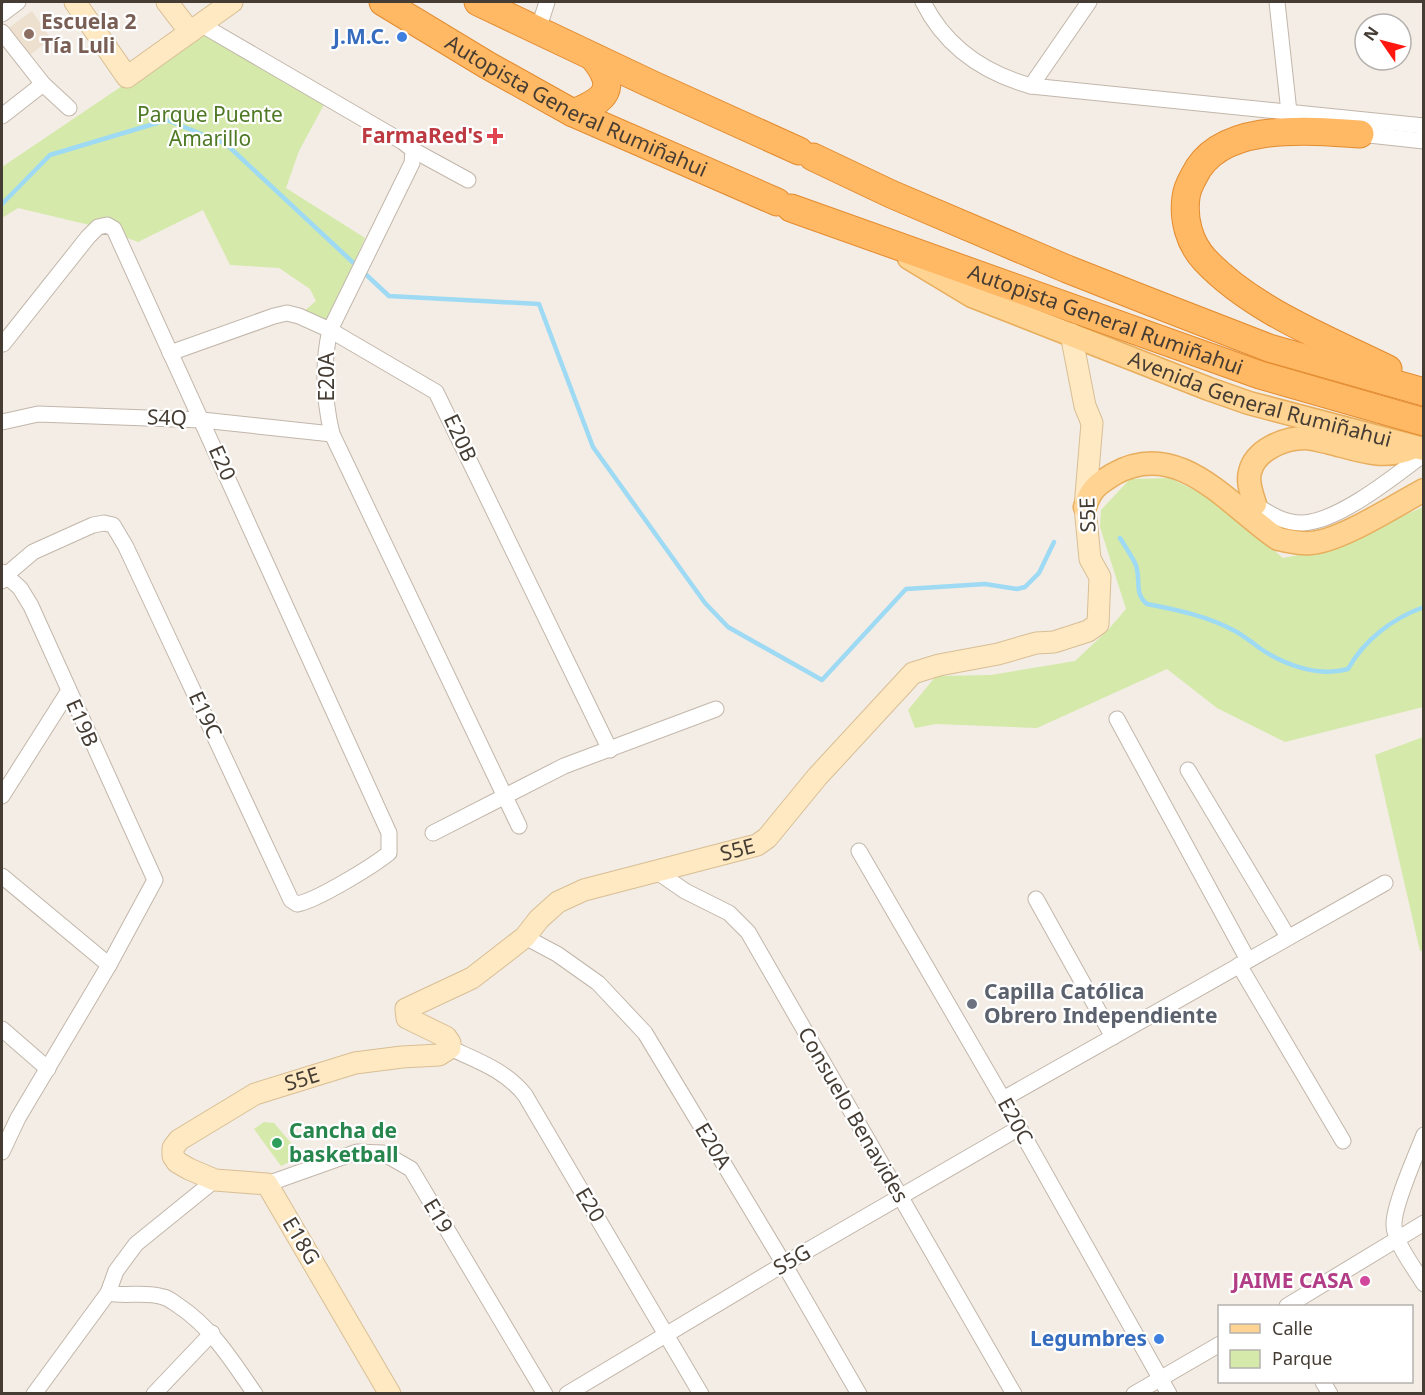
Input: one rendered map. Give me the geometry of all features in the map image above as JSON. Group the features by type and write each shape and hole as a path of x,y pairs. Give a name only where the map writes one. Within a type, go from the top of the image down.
{"highway":[{"name":"Autopista General Rumiñahui","path":"383,2 430,32 573,113 784,205 1260,375 1424,422"},
{"name":"Autopista General Rumiñahui","path":"478,2 891,194 1036,256 1269,348 1424,392"},
{"path":"573,113 591,106 600,99 606,89 608,79 593,57"},
{"path":"1360,134 1312,132 1264,134 1239,138 1216,149 1199,165 1186,191 1184,207 1186,226 1195,247 1205,260 1239,289 1272,310 1424,387"},
{"path":"1021,290 1036,256"}],"main road":[{"name":"Avenida General Rumiñahui","path":"872,236 972,296 1209,389 1249,403 1420,450"},
{"path":"1255,504 1250,487 1250,472 1259,456 1282,441 1306,438 1383,455 1420,450"},
{"path":"1087,477 1098,467 1127,453 1165,448 1180,453 1210,470 1255,504"},
{"path":"1085,507 1089,492 1124,468 1162,462 1177,466 1198,478 1278,538 1292,542 1312,543 1340,535 1424,490"}],"street":[{"path":"2,14 18,2"},
{"path":"75,2 127,77 232,2"},
{"path":"167,2 196,29 468,180"},
{"path":"538,30 547,2"},
{"path":"922,2 941,31 957,48 994,73 1031,87 1424,126"},
{"path":"1031,87 1089,2"},
{"path":"1277,2 1289,112"},
{"path":"2,32 43,84 69,108"},
{"path":"2,116 43,84"},
{"path":"1317,116 1360,134 1424,141"},
{"name":"E20A","path":"413,150 412,163 331,328 326,350 326,406 332,434 519,826"},
{"name":"E20","path":"3,344 88,237 98,227 107,225 114,229 389,832 389,853 377,863 314,899 297,904"},
{"name":"E20B","path":"170,353 287,313 331,328 436,392 610,750"},
{"name":"S5E","path":"215,1180 177,1162 173,1156 173,1148 179,1140 255,1094 355,1063 439,1055 450,1048 446,1036 407,1018 406,1009 472,978 525,937 539,919 558,902 584,890 757,845 767,838 817,777 913,673 1036,643 1054,642 1088,631 1098,624 1100,577 1090,559 1085,507 1092,423 1084,406 1071,334"},
{"name":"S4Q","path":"2,422 38,414 202,420 332,434"},
{"path":"1255,504 1270,515 1285,521 1318,522 1386,482 1420,450"},
{"name":"E19C","path":"3,576 33,552 93,525 104,523 113,525 126,547 286,892 297,904"},
{"name":"E19B","path":"3,576 20,588 31,606 155,880 109,965"},
{"path":"2,796 69,692"},
{"path":"433,833 564,766 716,709"},
{"path":"1117,719 1244,963 1343,1141"},
{"path":"1188,770 1288,937"},
{"name":"E20C","path":"859,851 1003,1099 1169,1394"},
{"name":"Consuelo Benavides","path":"656,871 685,891 729,913 748,932 1014,1394"},
{"path":"2,876 109,965 18,1118 2,1152"},
{"path":"1003,1099 1385,883"},
{"path":"1036,899 1113,1037"},
{"name":"E20A","path":"525,937 557,954 598,983 645,1033 859,1394"},
{"path":"2,1029 48,1069"},
{"name":"E20","path":"450,1048 502,1072 514,1081 525,1095 701,1394"},
{"name":"S5G","path":"567,1394 784,1264 1019,1128"},
{"path":"1424,1135 1395,1211 1394,1226 1397,1238 1424,1284"},
{"name":"E19","path":"267,1184 357,1152 383,1153 411,1169 545,1394"},
{"path":"34,1394 108,1293 116,1271 136,1244 215,1180 267,1184"},
{"name":"E18G","path":"267,1184 390,1394"},
{"path":"1289,1305 1424,1223"},
{"path":"108,1293 122,1296 142,1294 164,1297 191,1314 212,1333 255,1394"},
{"path":"154,1394 212,1333"},
{"path":"1134,1394 1218,1345"}],"shaded area":[{"name":"Escuela 2 Tía Luli","path":"32,11 51,39 27,57 7,29"}],"green space":[{"name":"Parque Puente Amarillo","path":"202,25 327,99 299,151 286,188 365,238 327,324 303,312 316,301 310,289 279,268 230,265 203,210 138,242 98,227 18,208 2,218 2,167 122,86"},
{"path":"1170,478 1215,500 1283,558 1324,550 1423,507 1423,707 1285,742 1217,708 1167,669 1037,728 936,724 915,728 908,710 936,676 991,675 1075,661 1107,631 1126,609 1100,527 1101,510 1130,479"},
{"path":"1423,737 1424,950 1420,951 1375,755"},
{"name":"Cancha de basketball","path":"264,1122 274,1123 302,1156 281,1166 254,1129"}],"waterway":[{"path":"2,204 50,155 167,120 226,144 389,296 539,304 593,447 705,603 728,627 822,680 906,589 985,584 1017,589 1025,587 1039,573 1054,542"},
{"path":"1120,538 1135,563 1140,595 1147,604 1214,621 1281,660 1315,671 1348,669 1362,649 1380,631 1401,617 1424,607"}],"place":[{"name":"Escuela 2 Tía Luli","path":"29,34"},
{"name":"J.M.C.","path":"402,37"},
{"name":"FarmaRed's","path":"495,136"},
{"name":"Capilla Católica Obrero Independiente","path":"972,1004"},
{"name":"Cancha de basketball","path":"277,1143"},
{"name":"JAIME CASA","path":"1365,1281"},
{"name":"Legumbres","path":"1159,1339"}]}
